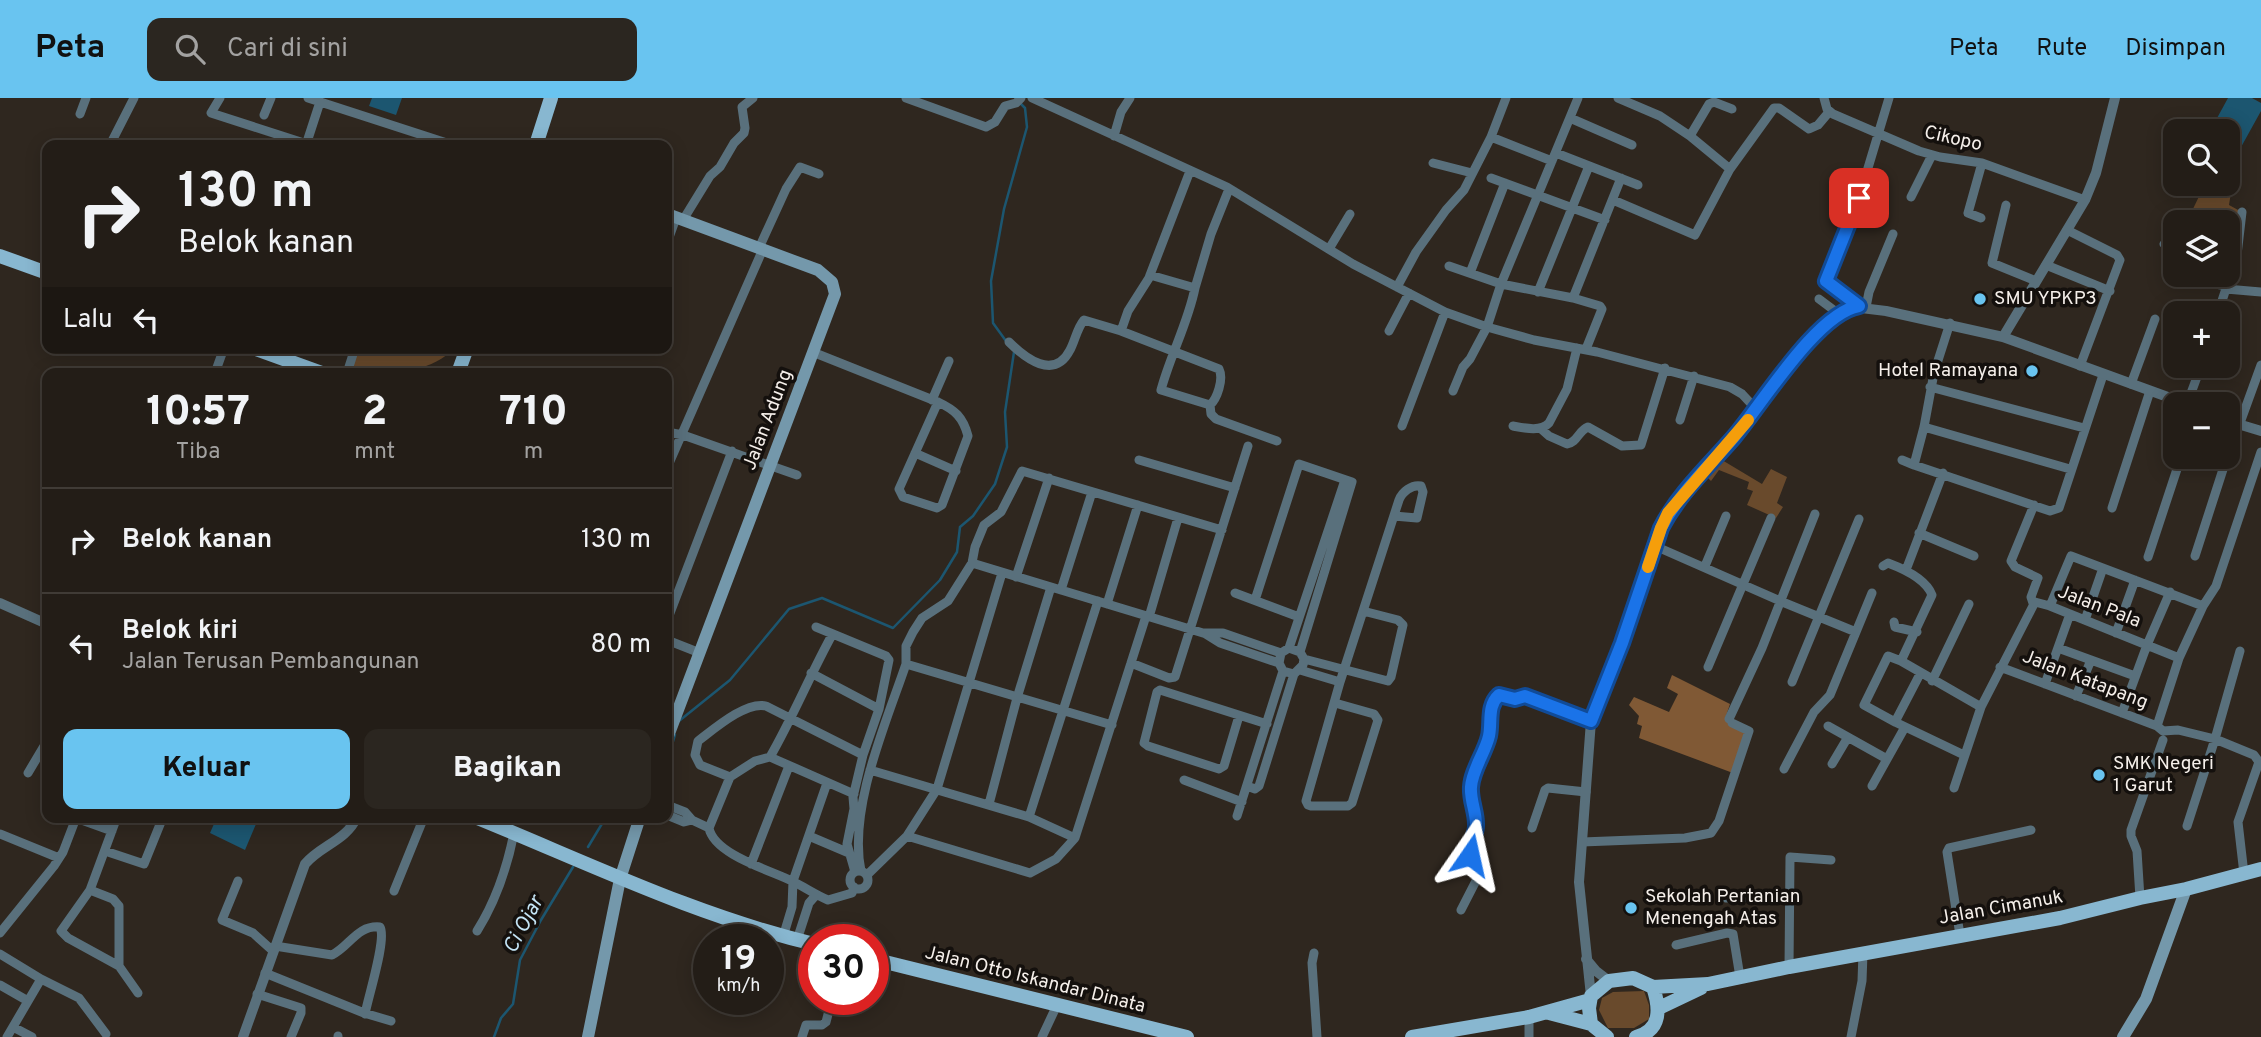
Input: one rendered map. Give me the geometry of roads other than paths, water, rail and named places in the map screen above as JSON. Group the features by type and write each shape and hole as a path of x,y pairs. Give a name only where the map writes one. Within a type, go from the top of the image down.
{"main road":[{"path":"538,140 551,98"},
{"name":"Jalan Adung","path":"672,726 815,353 835,294 832,282 818,270 675,218"},
{"path":"0,256 42,271"},
{"path":"270,354 308,368"},
{"path":"490,823 620,879 798,940"},
{"path":"588,1037 620,879 638,823"},
{"name":"Jalan Cimanuk","path":"1708,984 2060,918 2261,869"},
{"path":"2123,1037 2146,999 2186,889"},
{"name":"Jalan Otto Iskandar Dinata","path":"889,963 1056,1005 1153,1033 1186,1037"},
{"path":"1412,1037 1548,1012 1590,998 1609,981 1633,978 1653,986 1708,984"},
{"path":"1658,1008 1708,984"},
{"path":"1644,1036 1656,1022 1658,1008 1653,986"},
{"path":"1590,998 1599,1033"},
{"path":"1548,1012 1599,1033"}],"street":[{"path":"80,114 86,98"},
{"path":"113,140 134,98"},
{"path":"220,98 211,113 291,140"},
{"path":"264,115 271,98"},
{"path":"308,98 421,140"},
{"path":"675,218 720,167 734,143 744,133 746,128 742,107 753,98"},
{"path":"906,98 986,127 995,122 1006,106 1018,101"},
{"path":"1032,98 1229,189 1329,249 1445,312 1534,340 1695,376 1730,387 1742,394 1756,409"},
{"path":"1114,136 1121,112 1130,98"},
{"path":"1397,287 1416,252 1464,190 1491,138 1506,98"},
{"path":"1453,391 1462,367 1470,359 1487,327 1501,284 1578,98"},
{"path":"1618,98 1660,116 1690,136 1730,169"},
{"path":"1613,200 1695,234 1730,169 1774,108 1779,108 1809,129 1813,129 1829,112 1824,98"},
{"path":"1889,98 1859,198 1826,281 1862,307 1950,323 2003,337 2163,396"},
{"path":"2003,337 2085,200 2096,173 2115,98"},
{"path":"1690,136 1706,107 1715,100 1732,109"},
{"path":"308,140 320,102"},
{"name":"Cikopo","path":"1829,112 1846,122 1878,132 1932,155 1982,163 2085,200"},
{"path":"1570,118 1632,145"},
{"path":"1491,138 1589,166 1638,185"},
{"path":"1912,197 1932,155"},
{"path":"1433,163 1472,173"},
{"path":"1981,218 1968,213 1982,163"},
{"path":"1538,292 1589,166"},
{"path":"672,457 786,189 800,167 819,174"},
{"path":"1121,331 1133,300 1144,288 1150,275 1189,171"},
{"path":"1491,178 1605,220"},
{"path":"1573,298 1621,178"},
{"path":"1470,273 1505,183"},
{"path":"1209,405 1162,391 1211,234 1229,189"},
{"path":"2006,205 1992,262 2036,281"},
{"path":"2240,220 2242,212"},
{"path":"1329,249 1350,214"},
{"path":"2067,230 2120,257 2110,291 2080,366"},
{"path":"1590,998 1579,882 1591,721 1668,513 1756,409 1797,354 1839,314 1862,307 1893,234"},
{"path":"2046,265 2110,291"},
{"path":"1449,266 1501,284 1598,304 1602,309 1581,349 1567,389 1549,423 1540,428 1513,426"},
{"path":"1150,275 1195,288"},
{"path":"2222,301 2227,287 2261,292"},
{"path":"1389,331 1409,293"},
{"path":"1819,299 1839,314"},
{"path":"1402,426 1445,312"},
{"path":"2130,384 2155,319"},
{"path":"1009,342 1027,359 1046,365 1057,363 1068,355 1084,320 1121,331 1221,371 1222,376 1214,401 1209,405"},
{"path":"1914,464 1924,427 1930,387 1950,323"},
{"path":"815,353 935,401 960,416 968,436 939,508 934,508 903,496 899,489 915,453 935,401 949,361"},
{"path":"2240,408 2261,365"},
{"path":"1540,428 1549,436 1567,444 1574,442 1587,427 1622,446 1641,445 1665,368"},
{"path":"1902,460 2050,511 2057,510 2103,375"},
{"path":"1679,420 1695,376"},
{"path":"1930,387 2084,428"},
{"path":"2112,508 2150,391"},
{"path":"1209,405 1211,414 1216,419 1277,441"},
{"path":"2240,425 2261,431"},
{"path":"1924,427 2070,469"},
{"path":"672,433 797,475"},
{"path":"1131,663 1169,678 1175,677 1248,446"},
{"path":"672,608 732,451"},
{"path":"2157,726 2179,658 2203,606 2216,586 2261,452"},
{"path":"915,453 956,471"},
{"path":"1139,460 1235,488"},
{"path":"1237,816 1267,724 1285,651 1322,564 1352,482 1299,464 1255,600"},
{"path":"2148,557 2177,469"},
{"path":"2195,556 2224,469"},
{"path":"861,873 857,852 870,770 906,664 906,646 922,618 948,601 972,563 984,525 1001,512 1022,471 1222,530"},
{"path":"1906,570 1943,473"},
{"path":"1016,577 1049,478"},
{"path":"1061,590 1092,492"},
{"path":"1029,817 1063,712 1138,505"},
{"path":"2033,603 2031,597 2038,578 2015,567 2011,561 2034,505"},
{"path":"1582,842 1685,838 1711,833 1719,821 1749,731 1731,721 1815,514"},
{"path":"1335,703 1374,715 1378,720 1354,800 1348,806 1311,806 1306,801 1343,671 1394,516"},
{"path":"1705,566 1726,516"},
{"path":"907,836 1030,873 1056,859 1074,838 1178,518"},
{"path":"1708,667 1771,518"},
{"path":"1792,682 1858,519"},
{"path":"1919,533 1974,556"},
{"path":"1656,545 1856,632"},
{"path":"2050,606 2070,556 2203,606"},
{"path":"972,563 1203,633 1220,643 1281,667 1340,682"},
{"path":"1247,786 1255,789 1259,786 1302,655 1322,564"},
{"path":"1883,566 1888,564 1906,570 1930,589 1932,595 1917,632 1901,661"},
{"path":"2085,620 2103,568"},
{"path":"854,794 771,757 755,761 730,776 709,828 710,835 726,849 751,864 793,881 828,900 852,893 854,887 851,879 907,836 937,789 1002,573"},
{"path":"2116,633 2135,580"},
{"path":"989,804 1017,698 1051,587"},
{"path":"2122,713 2170,592"},
{"path":"1235,593 1299,617"},
{"path":"1784,769 1814,712 1830,695 1872,593"},
{"path":"0,603 42,622"},
{"name":"Jalan Pala","path":"1954,788 1981,707 2033,603 2050,606 2179,658"},
{"path":"1932,681 1969,604"},
{"path":"1203,633 1223,633 1302,655 1343,671 1388,681 1403,625 1398,620 1363,611"},
{"path":"2045,684 2070,614"},
{"path":"1894,622 1895,627 1917,632"},
{"path":"816,626 886,656 889,660 879,709 863,755 854,794 853,819 847,845 849,853 868,881 865,886 854,887"},
{"path":"771,757 832,635"},
{"path":"672,642 700,653"},
{"path":"2058,648 2135,676"},
{"path":"2187,826 2240,651"},
{"path":"1964,755 1864,705 1888,656 1981,707"},
{"path":"2077,696 2091,660"},
{"path":"906,664 1112,725"},
{"name":"Jalan Katapang","path":"2000,667 2157,726 2163,731 2178,730 2215,739 2254,755 2259,762 2238,822 2244,874"},
{"path":"811,673 879,709"},
{"path":"1895,722 1920,674"},
{"path":"1239,716 1224,766 1219,769 1144,743 1157,692 1160,690 1267,724"},
{"path":"1461,910 1480,873 1480,868 1472,860 1468,849 1477,826 1471,804 1471,788 1489,738 1490,715 1496,698 1499,695 1515,699 1525,696 1591,721"},
{"path":"730,776 700,765 695,755 698,741 723,722 754,705 765,706 863,755"},
{"path":"1828,726 1887,759"},
{"path":"1872,786 1905,727"},
{"path":"1832,764 1848,737"},
{"path":"2140,898 2137,851 2131,830 2163,740"},
{"path":"28,774 42,750"},
{"path":"751,864 789,766"},
{"path":"870,770 1029,817 1074,838"},
{"path":"1184,780 1242,802"},
{"path":"790,938 793,881 827,783"},
{"path":"1532,828 1540,800 1548,788 1586,792"},
{"path":"672,807 709,828"},
{"path":"672,817 684,822 692,820"},
{"path":"0,933 59,858 73,823"},
{"path":"89,823 112,831"},
{"path":"115,823 90,890 61,931 68,938 119,966 138,993"},
{"path":"105,851 140,864 145,863 161,823"},
{"path":"243,1037 305,864 319,851 339,840 354,823"},
{"path":"394,891 422,823"},
{"path":"1960,935 1950,884 1947,852 1949,848 2031,830"},
{"path":"477,931 488,915 505,872 514,833"},
{"path":"0,834 59,858"},
{"path":"809,836 849,853"},
{"path":"1788,967 1790,857 1831,860"},
{"path":"238,881 222,920 253,933 274,948 332,955 340,951 357,933 367,928 380,927 383,932 381,945 365,1014"},
{"path":"90,890 113,899 119,906 119,966"},
{"path":"790,938 816,895"},
{"path":"1726,898 1790,896"},
{"path":"1676,945 1727,933 1733,934 1742,976"},
{"path":"1314,953 1312,963 1317,1037"},
{"path":"1851,1037 1862,981 1863,953"},
{"path":"0,954 79,998 106,1034"},
{"path":"1586,959 1609,981"},
{"path":"265,973 365,1014 391,1021"},
{"path":"7,1037 41,979"},
{"path":"0,985 29,1001"},
{"path":"257,994 301,1008 291,1037"},
{"path":"1042,1037 1056,1005"},
{"path":"802,1037 806,1025 822,1025 828,1015"},
{"path":"1529,1037 1530,1017"},
{"path":"13,1027 32,1037"}],"water":[{"path":"372,98 402,98 396,115 369,106"},
{"path":"2228,98 2252,98 2261,103 2261,111 2240,149 2240,119 2217,119"},
{"path":"214,823 256,823 245,850 210,833"}],"waterway":[{"path":"1006,341 993,323 991,281 1004,209 1027,127 1025,108 1020,103"},
{"path":"679,721 730,680 789,609 822,598 893,628 940,580 957,552 960,527 973,516 995,484 1007,447 1005,412 1014,352"},
{"path":"672,745 675,735"},
{"path":"588,847 602,823"},
{"name":"Ci Ojar","path":"494,1037 501,1018 513,1004 520,960 573,867"}],"place":[{"name":"SMU YPKP3","path":"1980,299"},
{"name":"Hotel Ramayana","path":"2032,371"},
{"name":"SMK Negeri 1 Garut","path":"2099,775"},
{"name":"Sekolah Pertanian Menengah Atas","path":"1631,908"}]}
